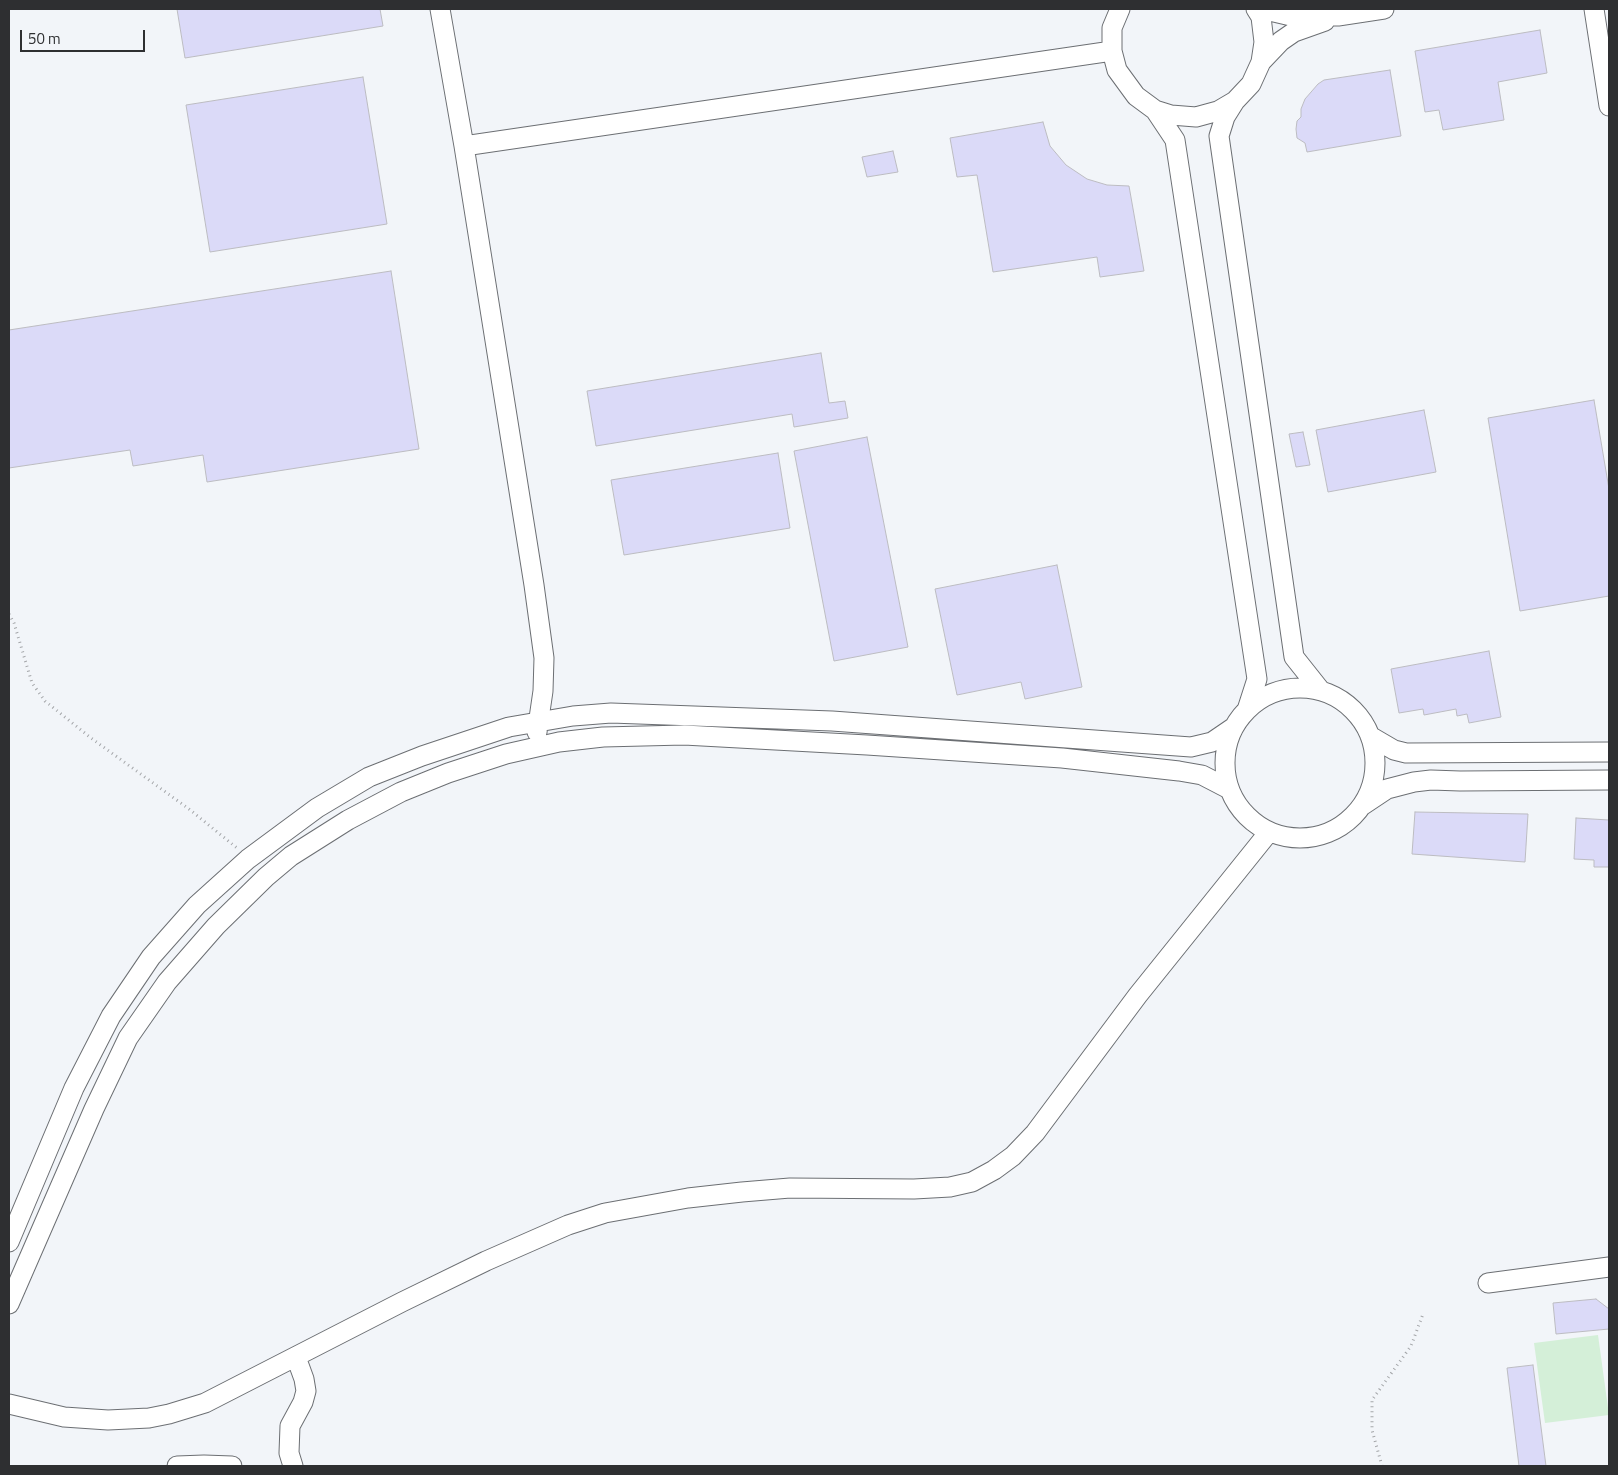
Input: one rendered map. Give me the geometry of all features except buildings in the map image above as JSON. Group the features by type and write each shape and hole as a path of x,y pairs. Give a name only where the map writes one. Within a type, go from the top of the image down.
{"street":[{"path":"440,9 464,146 544,658 543,691 533,748"},
{"path":"1120,9 1112,28 1112,50 1117,70 1136,96 1155,110 1171,115 1196,116 1218,111 1235,101"},
{"path":"1256,9 1260,17 1264,42 1261,62 1251,84 1235,101 1225,117 1219,136 1294,657 1321,691"},
{"path":"1266,9 1291,16 1338,16 1384,9"},
{"path":"1594,9 1609,106"},
{"path":"1261,62 1281,41 1294,32 1338,16"},
{"path":"464,146 1112,50"},
{"path":"1155,110 1175,140 1257,679 1247,710"},
{"path":"1302,688 1321,691 1342,701 1359,716 1370,736 1375,753 1375,771 1371,789 1363,805 1349,821 1331,832 1310,838 1289,838 1269,832 1252,821 1239,806 1229,789 1225,768 1227,747 1234,727 1247,710 1265,695 1283,690 1302,688"},
{"path":"9,1242 74,1088 111,1016 151,957 197,905 248,859 317,808 369,777 472,738 509,727 573,716 611,713 832,721 1191,747 1212,742 1234,727"},
{"path":"9,1304 94,1109 128,1038 167,982 216,926 291,856 348,820 402,792 448,773 506,754 559,742 603,737 684,734 867,744 1062,758 1202,775 1229,789"},
{"path":"1370,736 1394,750 1406,753 1609,752"},
{"path":"1363,805 1387,789 1430,780 1609,780"},
{"path":"9,1404 64,1417 108,1420 150,1418 205,1403 402,1302 539,1236 586,1218 688,1198 742,1192 790,1188 914,1189 950,1187 972,1182 994,1170 1013,1156 1035,1132 1138,995 1269,832"},
{"path":"1488,1283 1609,1267"},
{"path":"293,1466 289,1453 290,1426 303,1402 306,1391 304,1378 296,1357"},
{"path":"177,1466 232,1466"}],"path":[{"path":"9,614 14,623 32,683 46,701 91,738 227,838 248,859"},
{"path":"1382,1466 1372,1430 1372,1400 1411,1346 1423,1314"}],"green space":[{"path":"1598,1335 1609,1415 1545,1423 1534,1343"}]}
